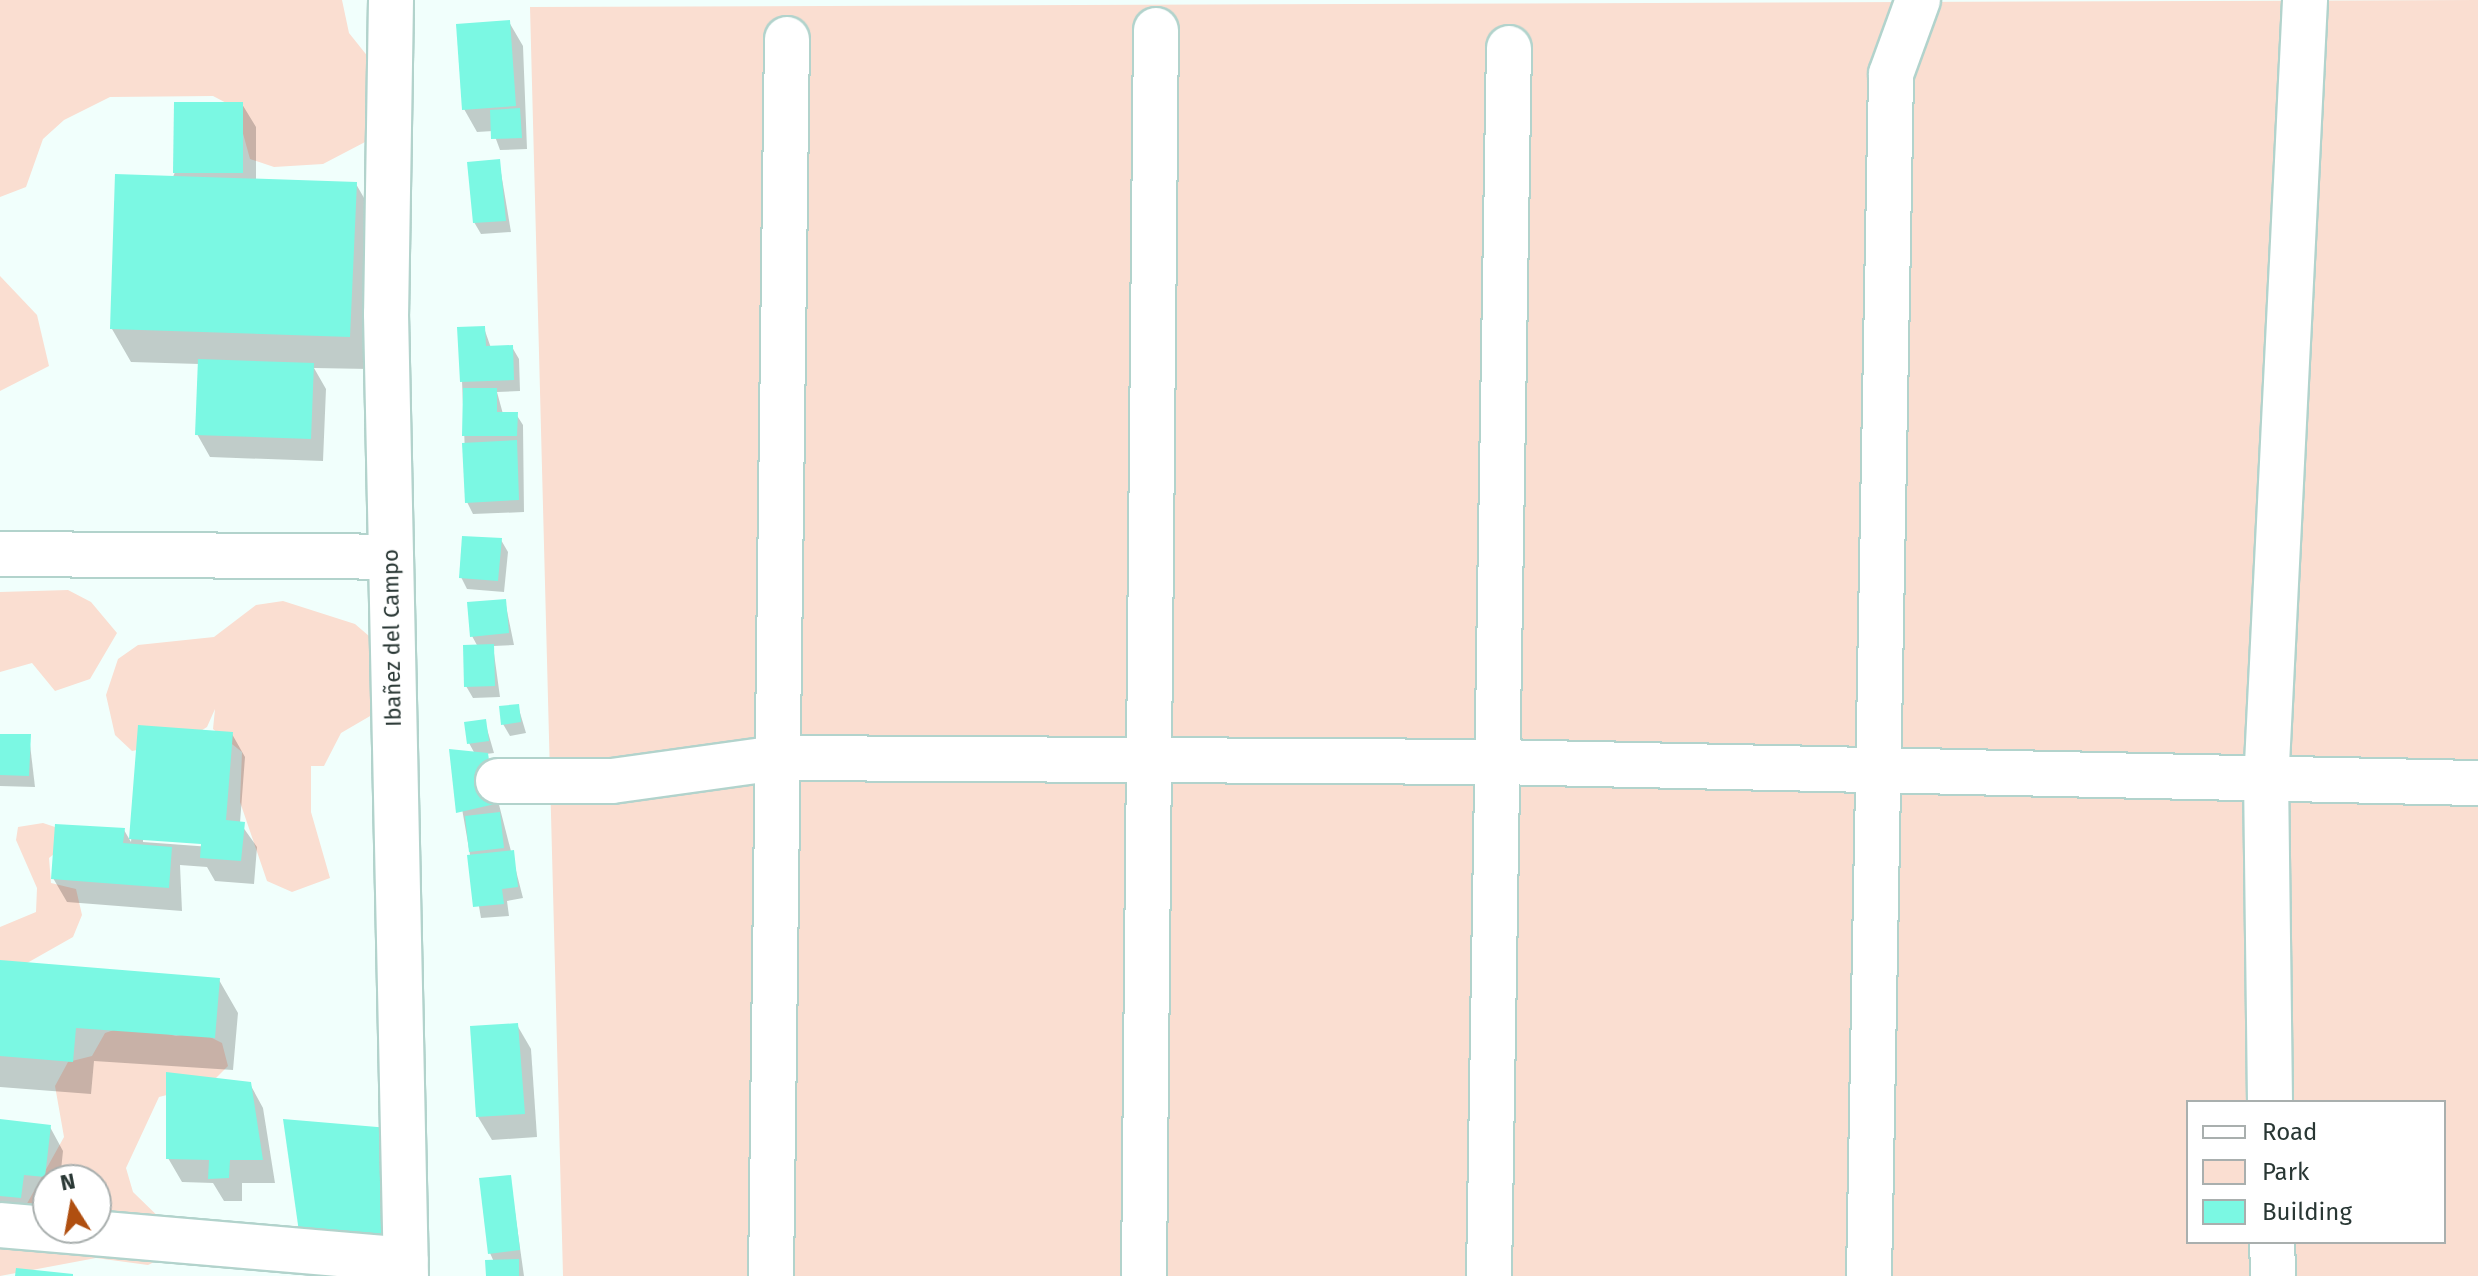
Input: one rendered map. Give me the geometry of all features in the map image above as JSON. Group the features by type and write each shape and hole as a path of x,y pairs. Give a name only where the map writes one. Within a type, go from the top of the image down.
{"street":[{"name":"Ibañez del Campo","path":"391,0 391,557 406,1268"},
{"path":"1869,1276 1891,74 1918,0"},
{"path":"2270,1100 2266,784 2305,0"},
{"path":"1144,1276 1156,30"},
{"path":"771,1276 787,39"},
{"path":"1489,1276 1509,48"},
{"path":"0,554 391,557"},
{"path":"498,781 612,781 777,758 1149,764 1497,762 2266,784 2478,783"},
{"path":"0,1225 406,1268"},
{"path":"2272,1244 2273,1276"}],"green space":[{"path":"0,0 342,0 349,33 381,73 367,141 323,164 274,167 250,159 236,108 213,96 110,97 64,120 43,139 26,187 0,197"},
{"path":"2478,0 2478,1276 563,1276 530,7"},
{"path":"0,276 37,315 49,366 0,391"},
{"path":"68,590 91,602 117,633 90,679 55,691 32,663 0,672 0,592"},
{"path":"283,601 355,624 376,642 377,712 341,733 324,766 311,766 311,812 330,878 292,892 267,881 240,802 242,752 213,729 215,709 207,727 185,741 132,751 115,735 106,695 118,659 138,645 214,637 256,605"},
{"path":"43,823 55,827 59,850 49,858 51,883 76,889 82,915 73,937 20,967 0,960 0,927 36,912 37,888 16,840 18,827"},
{"path":"129,1025 176,1036 200,1032 222,1043 228,1066 210,1084 159,1097 126,1168 133,1192 169,1227 175,1252 148,1265 96,1258 0,1276 0,1240 9,1236 32,1195 32,1244 112,1244 112,1164 49,1164 64,1137 55,1086 68,1062 92,1056 105,1033"}],"building":[{"path":"510,20 516,106 462,110 456,24"},
{"path":"174,102 243,102 243,173 173,173"},
{"path":"520,108 522,138 491,139 490,110"},
{"path":"500,159 506,221 473,223 467,162"},
{"path":"115,174 357,182 350,337 110,329"},
{"path":"485,326 486,346 513,345 514,380 460,382 457,327"},
{"path":"198,359 314,363 311,439 195,435"},
{"path":"463,388 497,388 497,412 518,412 517,436 462,436"},
{"path":"517,440 519,500 465,503 462,443"},
{"path":"462,536 502,538 498,581 459,578"},
{"path":"506,599 509,633 470,637 467,602"},
{"path":"494,644 495,686 464,687 463,645"},
{"path":"519,704 521,722 501,725 499,706"},
{"path":"486,719 489,741 467,744 464,722"},
{"path":"138,725 233,732 226,820 245,822 241,861 200,858 201,844 129,839"},
{"path":"0,734 31,734 29,776 0,775"},
{"path":"449,749 488,753 495,804 456,813"},
{"path":"500,812 504,848 469,852 465,816"},
{"path":"55,824 125,828 123,843 172,847 169,888 51,879"},
{"path":"514,850 518,887 502,889 504,904 473,907 467,855"},
{"path":"0,960 220,978 215,1038 76,1028 73,1062 0,1056"},
{"path":"518,1023 525,1114 476,1117 470,1026"},
{"path":"166,1072 251,1082 263,1160 230,1160 229,1178 208,1179 209,1160 166,1159"},
{"path":"0,1119 51,1125 46,1164 32,1164 32,1176 24,1175 21,1198 0,1196"},
{"path":"283,1119 389,1128 403,1236 299,1232"},
{"path":"511,1175 520,1250 488,1254 479,1178"},
{"path":"519,1259 519,1276 486,1276 485,1260"},
{"path":"16,1268 73,1274 73,1276 15,1276"}]}
